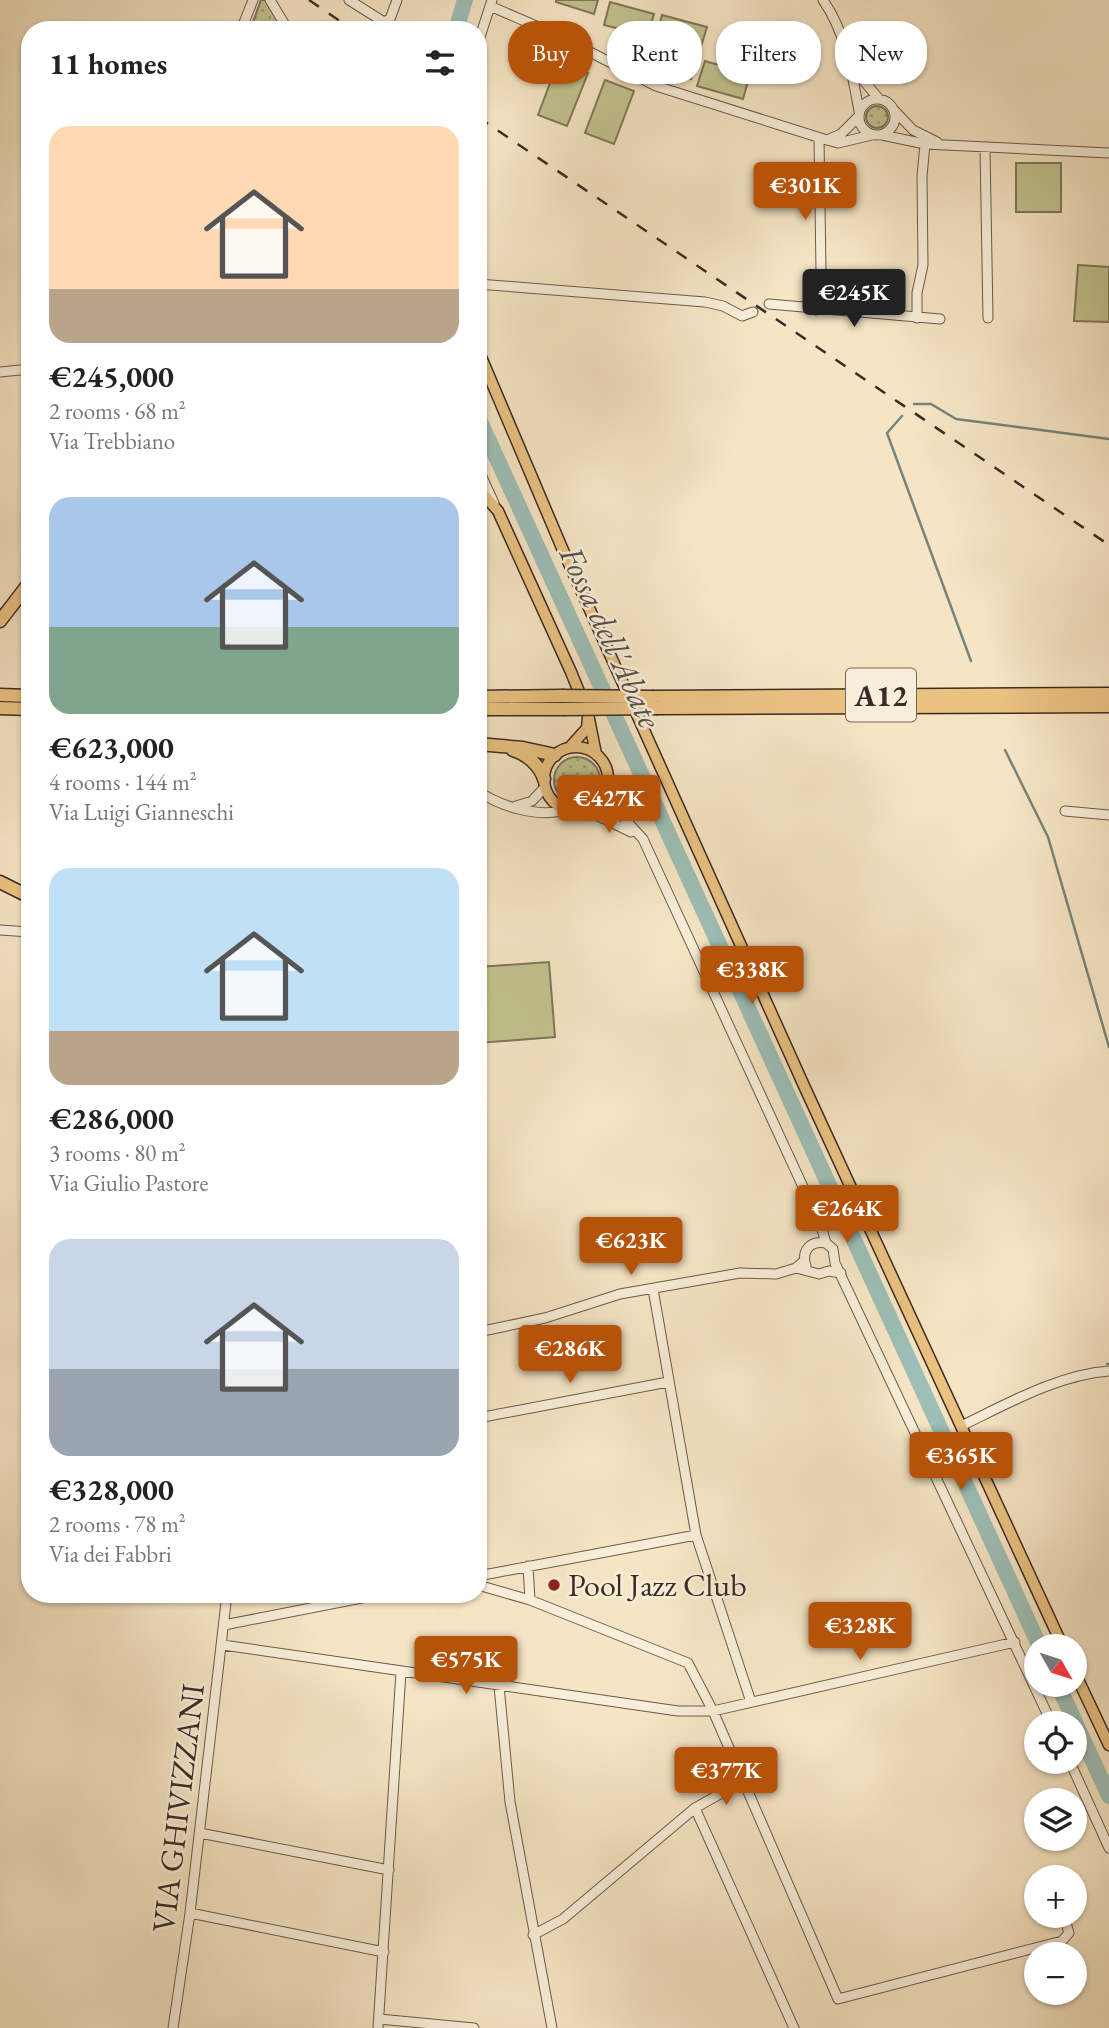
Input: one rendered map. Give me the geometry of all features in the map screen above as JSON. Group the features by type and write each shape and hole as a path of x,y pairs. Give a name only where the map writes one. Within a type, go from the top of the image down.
{"highway":[{"path":"0,621 21,594"},
{"name":"A12","path":"487,708 562,703 1109,694"},
{"path":"0,695 21,696"},
{"name":"A12","path":"487,698 562,703"},
{"name":"A12","path":"656,702 1109,706"},
{"path":"0,708 21,709"},
{"path":"487,744 555,755"},
{"path":"500,745 522,753 541,770 545,783"},
{"path":"4,884 21,892"},
{"path":"4,884 21,897"}],"main road":[{"path":"487,370 602,636 1057,1634"},
{"path":"487,498 498,511 588,714 596,754 608,775 606,791 594,805 586,810 566,810 557,805 545,783 545,770 555,755 570,747 587,728 588,714"},
{"path":"570,747 596,754"},
{"path":"1087,1698 1109,1745"}],"street":[{"path":"245,21 253,0"},
{"path":"270,0 283,21"},
{"path":"349,0 382,21"},
{"path":"386,21 390,19 397,0"},
{"path":"823,0 835,21"},
{"path":"485,21 491,3 656,86 838,143 877,135 895,122 894,110"},
{"path":"854,84 863,131 877,135 925,145 1109,153"},
{"path":"867,84 879,99 913,130 945,145"},
{"path":"823,139 841,134 867,102 879,99"},
{"path":"816,310 821,271 823,139"},
{"path":"918,318 917,293 923,265 922,176 925,145"},
{"path":"985,148 988,318"},
{"path":"487,285 697,301 723,306 742,316 753,312"},
{"path":"769,304 940,319"},
{"path":"0,372 21,370"},
{"path":"487,487 498,511"},
{"path":"514,807 532,801 545,783"},
{"path":"606,791 620,814 643,839 821,1226 821,1243"},
{"path":"487,795 514,807 551,814 566,810"},
{"path":"586,810 614,820 643,839"},
{"path":"1065,811 1109,816"},
{"path":"0,930 21,931"},
{"path":"807,1266 805,1251 821,1243"},
{"path":"821,1243 835,1253 832,1267"},
{"path":"487,1330 545,1318 620,1294 740,1273 776,1274 807,1266 819,1273 832,1267"},
{"path":"832,1267 841,1273 1046,1711"},
{"path":"653,1289 696,1535 751,1702"},
{"path":"961,1426 1033,1392 1081,1374 1109,1371"},
{"path":"487,1416 668,1382"},
{"path":"487,1574 696,1535"},
{"path":"528,1566 530,1600"},
{"path":"487,1588 530,1600 688,1662 713,1711 838,1999 1062,1941 1069,1933 1068,1928"},
{"name":"VIA GHIVIZZANI","path":"173,2028 190,1913 226,1603"},
{"path":"224,1625 336,1603"},
{"path":"223,1645 678,1711 713,1711 1015,1643"},
{"path":"401,1672 379,2024 474,2028"},
{"path":"499,1686 510,1802 552,2028"},
{"path":"1075,1774 1109,1848"},
{"path":"533,1935 563,1919 695,1808 743,1781"},
{"path":"695,1808 794,2028"},
{"path":"200,1833 389,1870"},
{"path":"190,1913 384,1952"}],"green space":[{"path":"261,0 266,0 279,21 253,21"},
{"path":"556,0 598,0 594,14"},
{"path":"610,2 654,14 652,21 607,21 607,26 604,25"},
{"path":"662,15 684,21 660,21"},
{"path":"702,26 707,27 702,43"},
{"path":"705,61 716,64 716,84 747,84 743,99 697,86 702,84"},
{"path":"605,80 607,84 616,84 634,91 614,144 585,133"},
{"path":"550,84 584,84 567,126 538,115"},
{"path":"877,106 885,109 888,117 885,125 877,128 869,125 866,117 869,109"},
{"path":"1016,163 1061,163 1061,212 1016,212"},
{"path":"1078,265 1109,267 1109,322 1074,321"},
{"path":"577,757 593,764 600,780 593,796 577,803 561,796 554,780 561,764"},
{"path":"549,962 555,1037 487,1042 487,966"}],"waterway":[{"name":"Fossa dell'Abate","path":"459,21 465,0"},
{"path":"914,404 931,404 956,419 1109,439"},
{"path":"902,416 887,433 971,661"},
{"name":"Fossa dell'Abate","path":"487,437 1034,1634"},
{"path":"1005,750 1048,837 1109,1047"},
{"name":"Fossa dell'Abate","path":"1064,1698 1109,1796"}],"railway":[{"path":"309,0 340,21"},
{"path":"487,123 1109,545"}],"place":[{"name":"Pool Jazz Club","path":"554,1585"}]}
